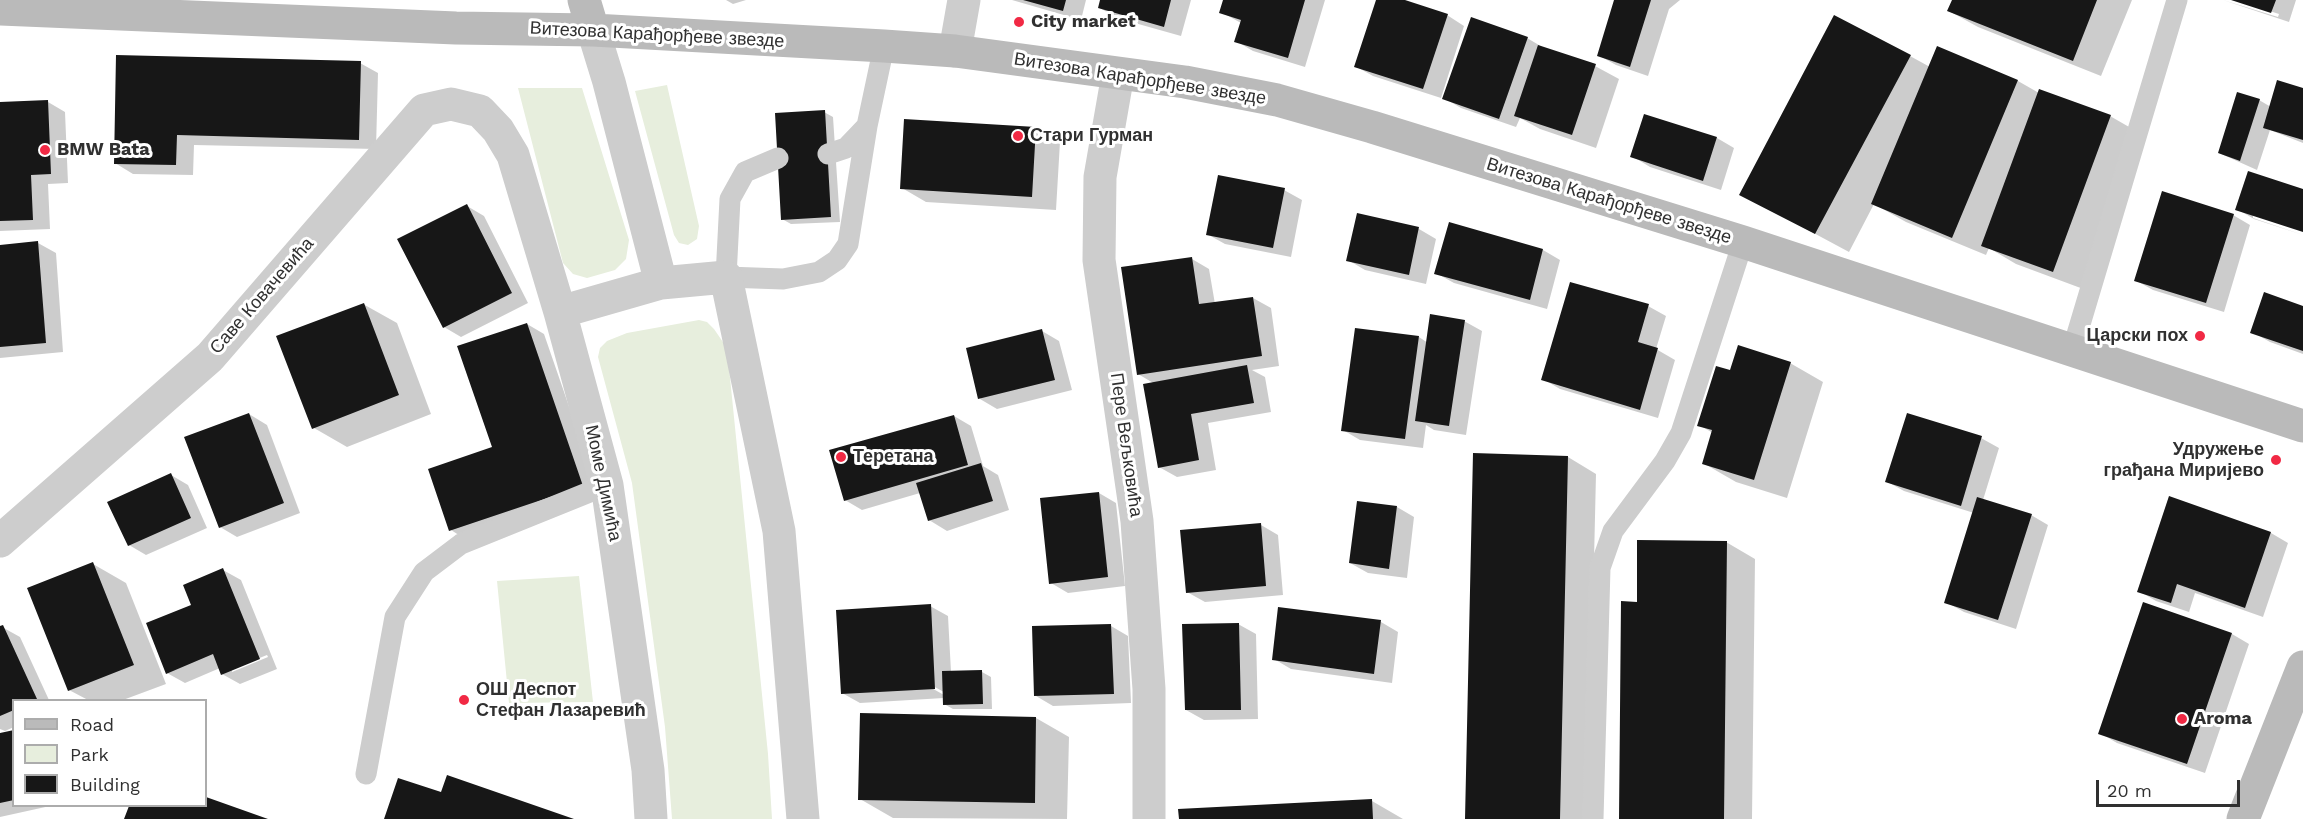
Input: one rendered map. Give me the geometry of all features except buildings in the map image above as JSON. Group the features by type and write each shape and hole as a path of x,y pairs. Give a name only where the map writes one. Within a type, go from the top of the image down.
{"main road":[{"name":"Витезова Карађорђеве звезде","path":"0,9 456,28 588,15 884,46 954,51 1185,82 1277,100 1743,242 2303,426"},
{"path":"2242,819 2303,667"}],"street":[{"path":"954,51 964,0"},
{"path":"588,15 609,82 661,283"},
{"name":"Пере Вељковића","path":"1118,74 1100,177 1099,260 1137,521 1149,689 1149,819"},
{"name":"Саве Ковачевића","path":"0,540 210,357 424,110 451,104 480,111 498,130 513,155"},
{"name":"Моме Димића","path":"513,155 560,312 607,485 643,735 651,819"},
{"path":"560,312 661,283 726,277 779,531 803,819"}],"lane":[{"path":"2072,351 2177,0"},
{"path":"778,158 745,172 730,199 726,277 783,279 819,272 837,260 848,244 867,126 884,46"},
{"path":"828,154 846,148 867,126"},
{"path":"1593,819 1600,568 1613,531 1665,461 1681,433 1743,242"},
{"path":"366,774 395,617 424,573 461,544 607,485"}],"green space":[{"path":"667,85 699,226 697,239 688,245 679,243 674,235 635,91"},
{"path":"518,88 582,88 629,240 626,259 615,270 587,278 573,274 563,263"},
{"path":"699,320 707,322 714,329 727,348 768,754 772,819 672,819 665,727 632,483 598,357 600,348 607,341 627,333"},
{"path":"579,576 593,702 509,703 497,581"}],"place":[{"name":"City market","path":"1019,22"},
{"name":"Стари Гурман","path":"1018,136"},
{"name":"BMW Bata","path":"45,150"},
{"name":"Царски пох","path":"2200,336"},
{"name":"Теретана","path":"841,457"},
{"name":"Удружење грађана Миријево","path":"2276,460"},
{"name":"ОШ Деспот Стефан Лазаревић","path":"464,700"},
{"name":"Aroma","path":"2182,719"}]}
